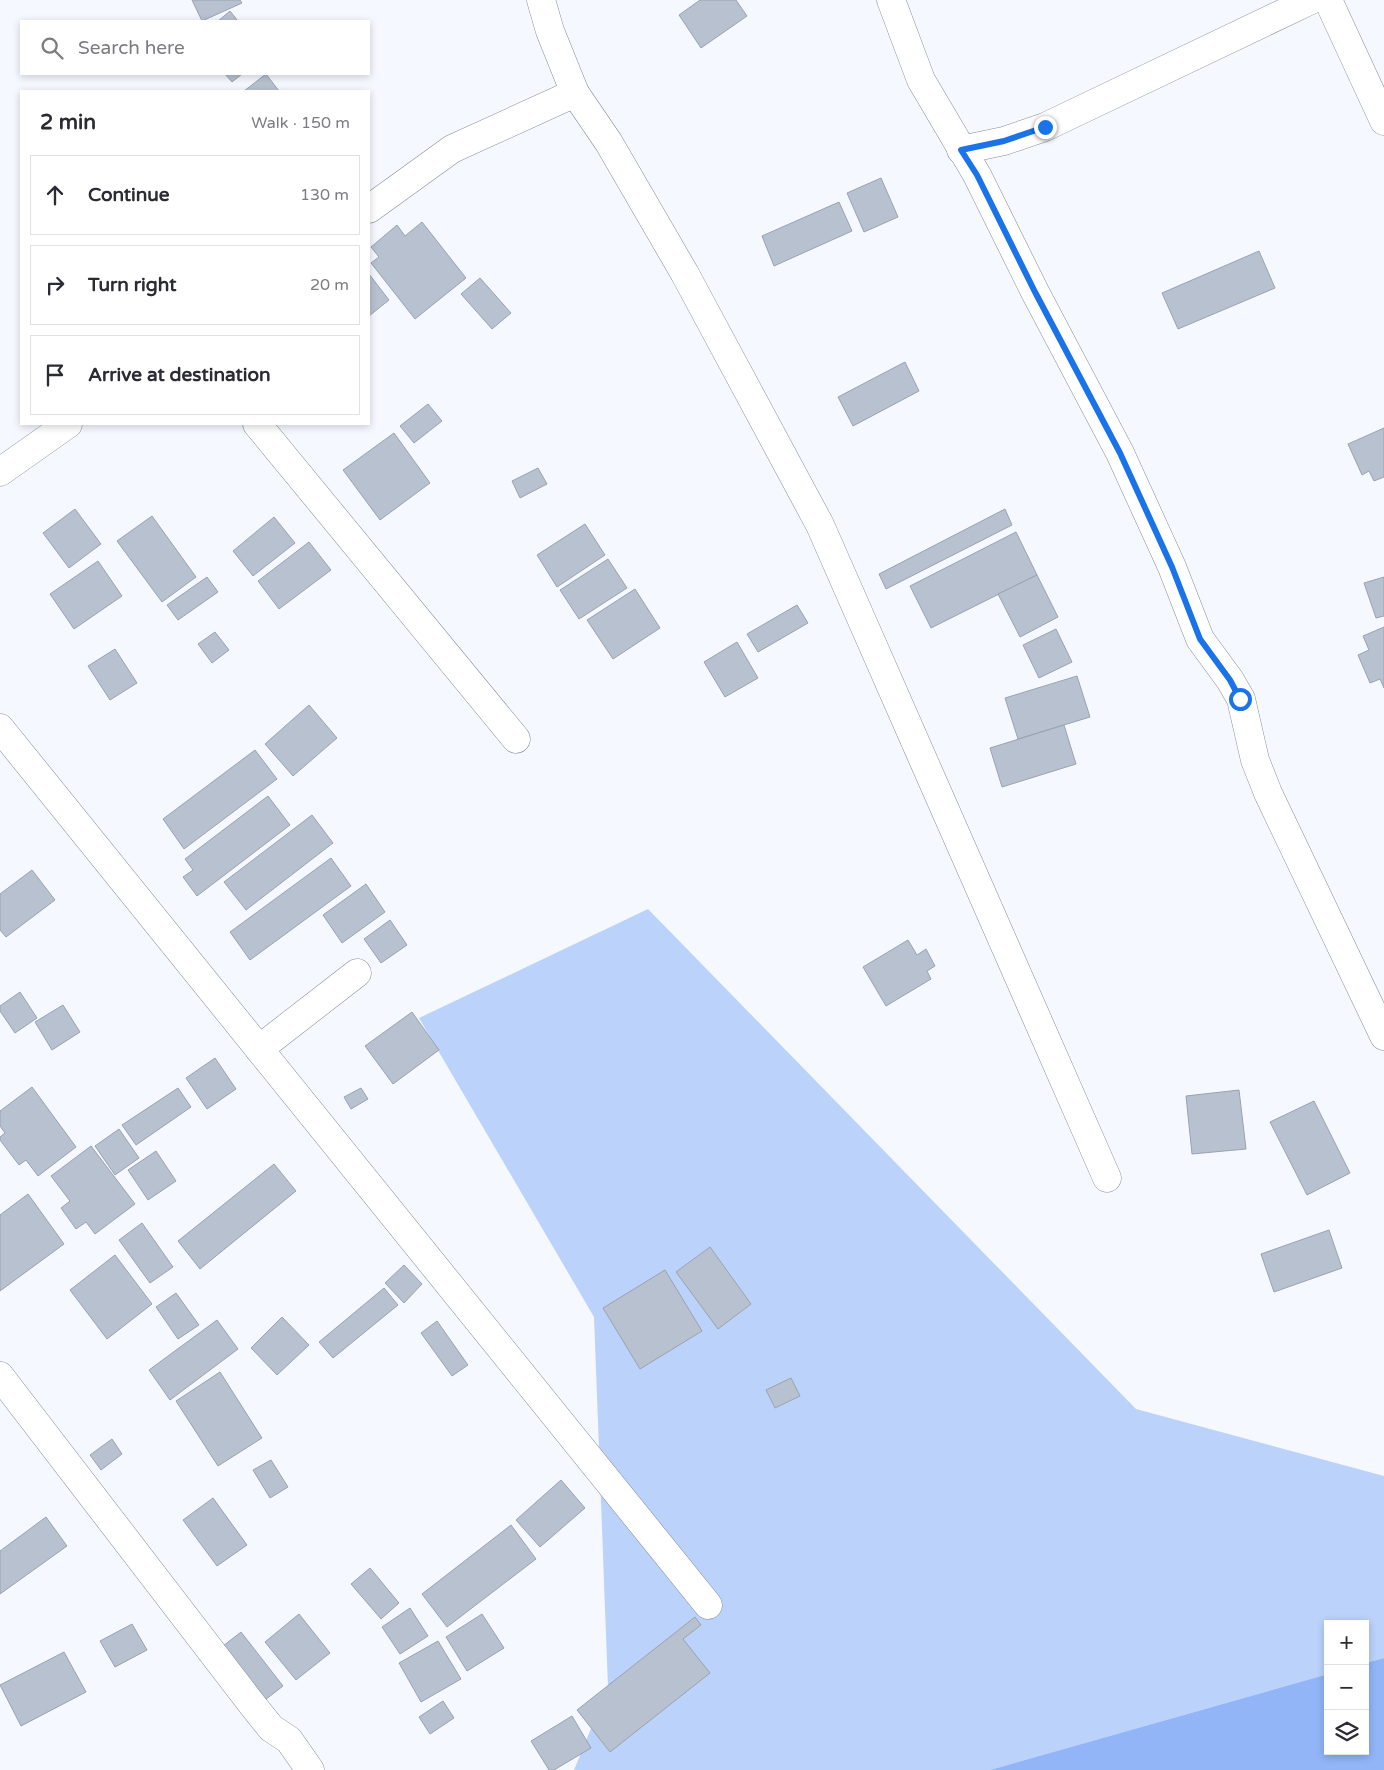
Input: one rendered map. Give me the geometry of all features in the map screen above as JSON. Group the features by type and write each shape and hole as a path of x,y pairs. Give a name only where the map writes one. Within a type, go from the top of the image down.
{"street":[{"path":"541,0 550,30 575,93 609,143 686,274 820,525 1107,1178"},
{"path":"891,0 922,80 977,175 1035,292 1120,453 1172,567 1200,639 1230,680 1240,699 1255,760 1268,793 1384,1036"},
{"path":"961,150 1004,141 1045,127 1310,0"},
{"path":"1328,0 1384,121"},
{"path":"370,208 452,149 575,93"},
{"path":"0,472 67,425"},
{"path":"258,425 516,739"},
{"path":"0,728 708,1605"},
{"path":"259,1049 357,973"},
{"path":"0,1376 251,1703 271,1728 289,1740 310,1770"}],"shaded area":[{"path":"648,909 1136,1409 1384,1476 1384,1658 1369,1662 1369,1620 1324,1620 1324,1675 990,1770 574,1770 608,1687 594,1317 419,1018"},
{"path":"1384,1658 1384,1770 990,1770 1324,1675 1324,1755 1369,1755 1369,1662"}],"building":[{"path":"192,0 240,0 242,3 204,20 202,20"},
{"path":"700,0 736,0 747,16 701,48 679,15"},
{"path":"230,11 237,20 219,20"},
{"path":"226,75 241,75 232,82"},
{"path":"267,75 278,90 245,90"},
{"path":"881,178 898,217 864,232 847,193"},
{"path":"839,202 852,231 774,266 762,236"},
{"path":"422,222 466,278 415,319 371,263 379,257 371,247 397,225 405,236"},
{"path":"1259,251 1275,288 1178,329 1162,293"},
{"path":"370,275 389,300 370,315"},
{"path":"480,278 511,313 492,329 461,294"},
{"path":"905,362 919,391 853,426 838,397"},
{"path":"428,404 442,421 414,443 400,426"},
{"path":"1384,428 1384,477 1374,481 1369,471 1362,475 1348,444"},
{"path":"394,433 430,483 380,520 343,470"},
{"path":"538,468 547,484 520,498 512,481"},
{"path":"75,509 101,544 69,568 43,533"},
{"path":"1005,509 1012,525 886,589 879,574"},
{"path":"152,516 196,577 162,602 117,541"},
{"path":"274,517 295,543 253,576 233,551"},
{"path":"585,524 605,555 557,587 537,555"},
{"path":"1016,532 1037,575 931,628 910,586"},
{"path":"309,542 331,570 279,609 258,581"},
{"path":"608,559 627,588 579,619 560,590"},
{"path":"98,561 122,596 74,629 50,594"},
{"path":"1037,575 1058,617 1020,637 998,594"},
{"path":"207,577 218,592 178,620 167,605"},
{"path":"1384,577 1384,616 1376,618 1364,583"},
{"path":"635,589 660,628 613,659 587,620"},
{"path":"797,605 808,623 758,652 747,634"},
{"path":"1384,627 1384,688 1380,679 1370,683 1358,655 1369,650 1363,636"},
{"path":"1056,629 1072,662 1039,678 1023,645"},
{"path":"215,632 229,650 212,663 198,644"},
{"path":"737,642 758,678 725,697 704,662"},
{"path":"115,649 137,683 110,700 88,666"},
{"path":"1077,676 1090,717 1018,739 1005,698"},
{"path":"309,705 337,738 293,776 265,744"},
{"path":"1064,725 1076,764 1002,787 990,748"},
{"path":"255,750 277,779 184,849 163,819"},
{"path":"268,796 290,825 197,896 183,877 193,870 185,859"},
{"path":"312,815 333,843 246,910 224,882"},
{"path":"331,858 351,886 250,960 230,932"},
{"path":"32,870 55,900 6,937 0,930 0,894"},
{"path":"366,884 385,912 342,943 323,915"},
{"path":"390,920 407,945 381,963 364,939"},
{"path":"908,940 917,955 926,949 935,966 927,971 931,979 886,1006 863,967"},
{"path":"20,992 37,1018 15,1033 0,1011 0,1006"},
{"path":"63,1005 80,1032 52,1050 35,1022"},
{"path":"412,1012 439,1050 393,1084 365,1046"},
{"path":"215,1058 236,1089 207,1109 186,1078"},
{"path":"32,1087 76,1147 38,1176 26,1160 19,1165 0,1140 0,1137 5,1133 0,1126 0,1111"},
{"path":"178,1088 191,1107 136,1145 122,1125"},
{"path":"361,1088 368,1099 351,1109 344,1097"},
{"path":"1239,1090 1246,1149 1192,1154 1186,1096"},
{"path":"1314,1101 1350,1173 1307,1195 1270,1122"},
{"path":"119,1129 139,1158 115,1175 95,1146"},
{"path":"91,1146 135,1204 95,1234 86,1222 76,1229 61,1208 70,1201 51,1176"},
{"path":"156,1151 176,1181 148,1200 128,1170"},
{"path":"274,1164 296,1191 200,1269 178,1241"},
{"path":"28,1194 64,1244 0,1291 0,1215"},
{"path":"142,1223 173,1267 150,1283 119,1240"},
{"path":"1329,1230 1342,1268 1274,1292 1261,1254"},
{"path":"710,1247 751,1304 718,1329 676,1272"},
{"path":"115,1255 152,1304 107,1339 70,1290"},
{"path":"404,1265 422,1284 404,1303 385,1283"},
{"path":"665,1270 702,1331 640,1369 603,1308"},
{"path":"384,1288 398,1305 333,1358 319,1342"},
{"path":"176,1293 199,1325 178,1339 156,1307"},
{"path":"282,1317 309,1345 277,1375 251,1348"},
{"path":"217,1320 238,1349 170,1400 149,1370"},
{"path":"437,1321 468,1365 452,1376 421,1333"},
{"path":"220,1372 262,1438 218,1466 176,1401"},
{"path":"791,1378 800,1396 775,1408 766,1390"},
{"path":"112,1439 122,1454 101,1470 90,1455"},
{"path":"271,1460 288,1487 270,1498 253,1470"},
{"path":"561,1480 585,1508 540,1547 516,1520"},
{"path":"213,1498 247,1545 217,1566 183,1520"},
{"path":"46,1517 67,1546 0,1594 0,1551"},
{"path":"511,1525 536,1559 447,1627 422,1594"},
{"path":"370,1568 399,1603 381,1619 351,1584"},
{"path":"410,1608 428,1636 400,1654 382,1627"},
{"path":"299,1614 330,1653 296,1680 265,1642"},
{"path":"482,1614 504,1648 467,1671 446,1637"},
{"path":"695,1617 701,1625 683,1639 710,1673 610,1752 577,1710"},
{"path":"132,1624 147,1650 115,1667 100,1641"},
{"path":"241,1632 283,1686 265,1700 223,1646"},
{"path":"438,1641 461,1679 421,1702 399,1663"},
{"path":"64,1652 86,1692 21,1726 0,1685"},
{"path":"443,1701 454,1718 430,1734 419,1717"},
{"path":"572,1716 591,1748 554,1770 549,1770 531,1741"}],"route":[{"path":"1045,127 1004,141 961,150 977,175 1035,292 1120,453 1172,567 1200,639 1230,680 1240,699"}]}
